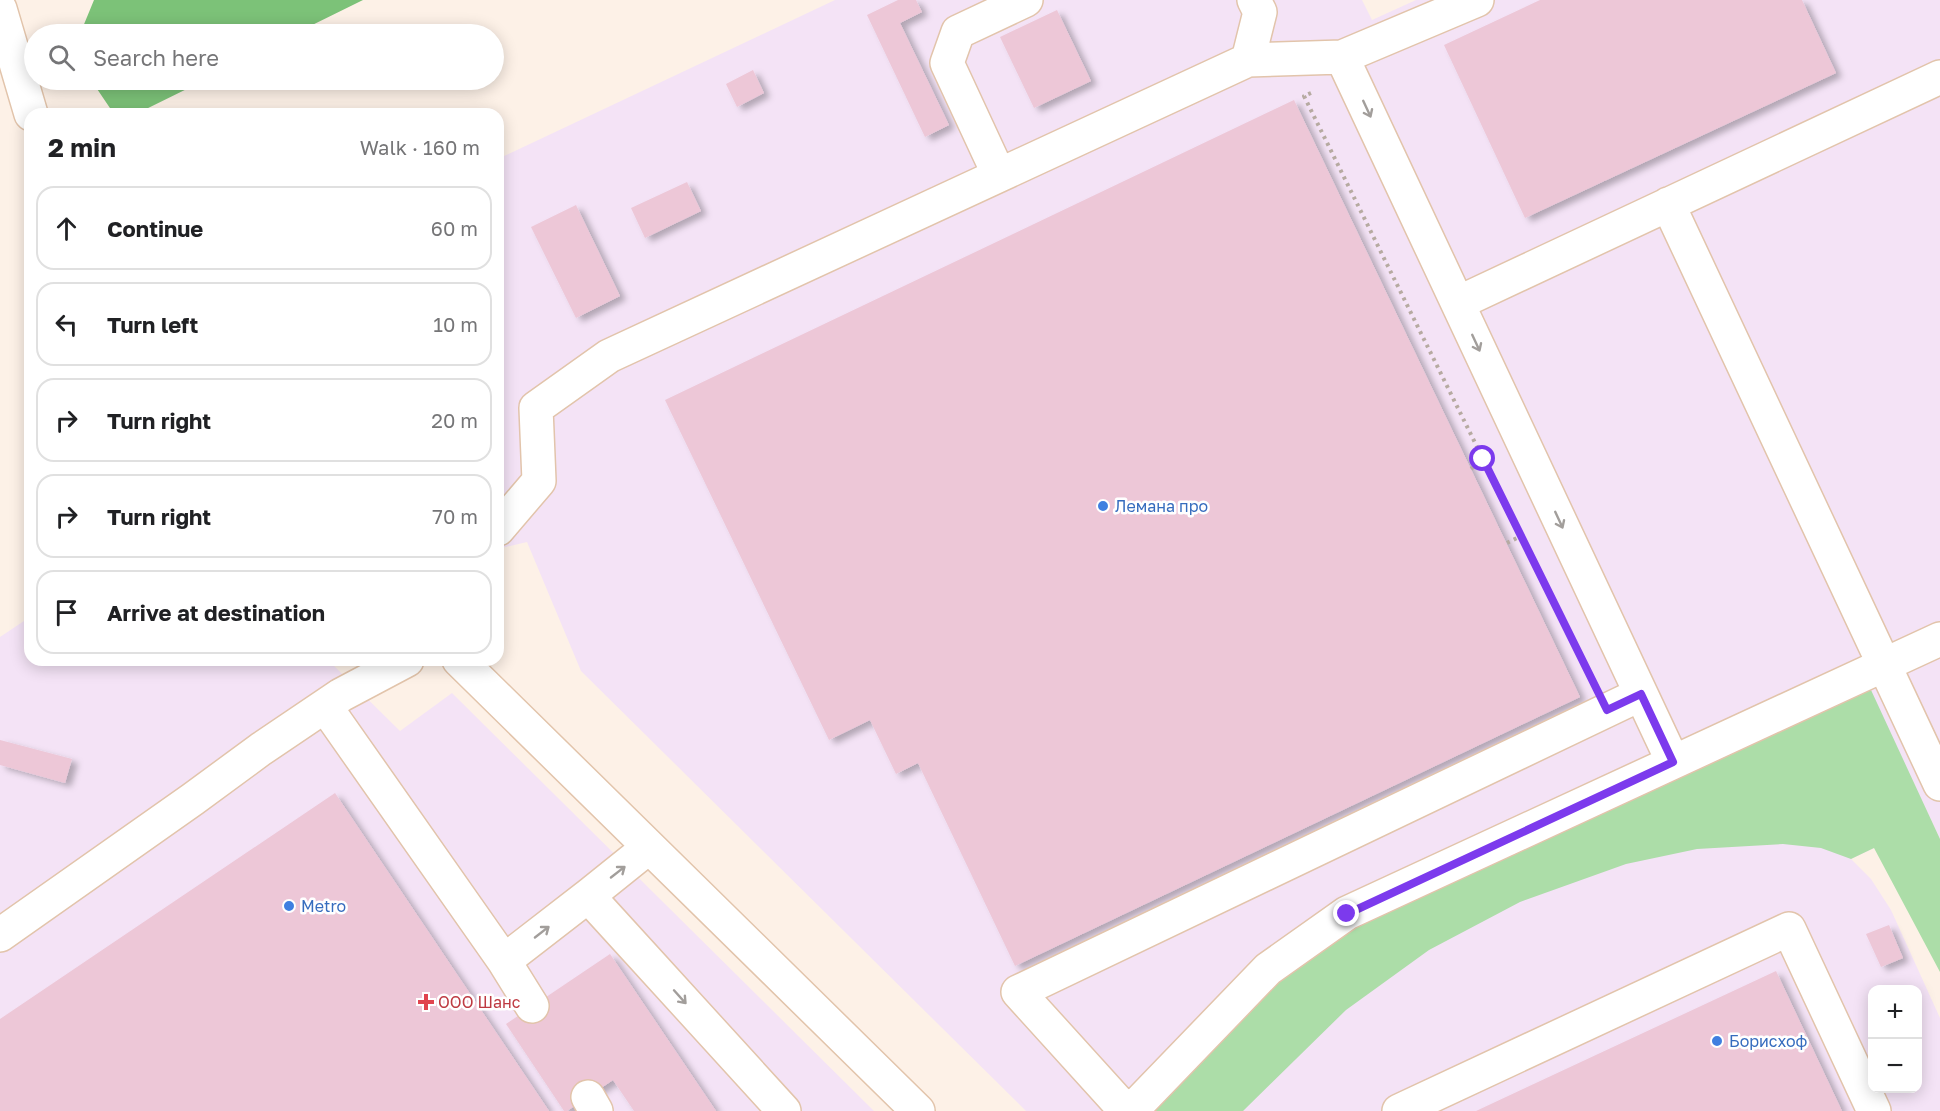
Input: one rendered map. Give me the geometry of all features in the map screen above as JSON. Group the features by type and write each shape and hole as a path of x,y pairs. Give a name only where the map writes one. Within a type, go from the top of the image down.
{"street":[{"path":"999,175 947,63 958,32 1026,0"},
{"path":"1248,60 1260,12 1254,0"},
{"path":"504,522 539,481 536,408 609,356 1248,60 1346,65 1477,0"},
{"path":"0,9 29,108"},
{"path":"1346,65 1673,762"},
{"path":"1458,303 1940,77"},
{"path":"1668,204 1940,784"},
{"path":"1641,694 1018,992 1128,1111 1268,969 1347,914 1940,639"},
{"path":"0,935 261,749 325,706 396,666"},
{"path":"465,666 918,1111"},
{"path":"325,706 504,961 532,1006"},
{"path":"504,961 649,847"},
{"path":"588,896 784,1111"},
{"path":"1399,1111 1789,929 1874,1111"}],"path":[{"path":"1346,65 1304,96 1607,710"},
{"path":"1471,469 1483,459"},
{"path":"1507,543 1521,536"}],"shaded area":[{"path":"835,0 1362,0 1372,20 1416,0 1940,0 1940,839 1884,720 1874,848 1851,859 1871,879 1891,910 1940,1018 1940,1111 1026,1111 581,671 527,542 504,547 504,156"},
{"path":"24,621 24,666 334,666 400,731 452,693 874,1111 0,1111 0,637"}],"green space":[{"path":"94,0 363,0 314,24 84,24"},
{"path":"98,90 185,90 148,108 110,108"},
{"path":"1871,690 1940,839 1940,972 1874,848 1851,859 1821,848 1783,844 1697,849 1626,864 1520,902 1429,950 1346,1010 1243,1111 1154,1111 1275,981 1354,925"}],"building":[{"path":"898,0 916,0 922,12 900,23 949,125 925,137 867,15"},
{"path":"1540,0 1802,0 1836,73 1525,218 1444,45"},
{"path":"1057,10 1091,81 1034,108 1000,37"},
{"path":"753,70 764,93 737,107 726,84"},
{"name":"Лемана про","path":"1294,100 1580,697 1015,966 918,763 896,774 870,720 829,740 665,400"},
{"path":"687,182 701,211 645,238 631,208"},
{"path":"576,205 620,296 576,318 531,227"},
{"path":"0,740 72,759 65,783 0,765"},
{"name":"Metro","path":"335,793 549,1111 0,1111 0,1019"},
{"path":"1889,925 1903,958 1881,967 1866,934"},
{"path":"610,954 716,1111 634,1111 613,1080 564,1111 506,1024"},
{"name":"Борисхоф","path":"1776,971 1842,1111 1476,1111"}],"place":[{"name":"Лемана про","path":"1103,506"},
{"name":"Metro","path":"289,906"},
{"name":"ООО Шанс","path":"426,1002"},
{"name":"Борисхоф","path":"1717,1041"}],"route":[{"path":"1347,914 1673,762 1641,694 1607,710 1483,459"}]}
